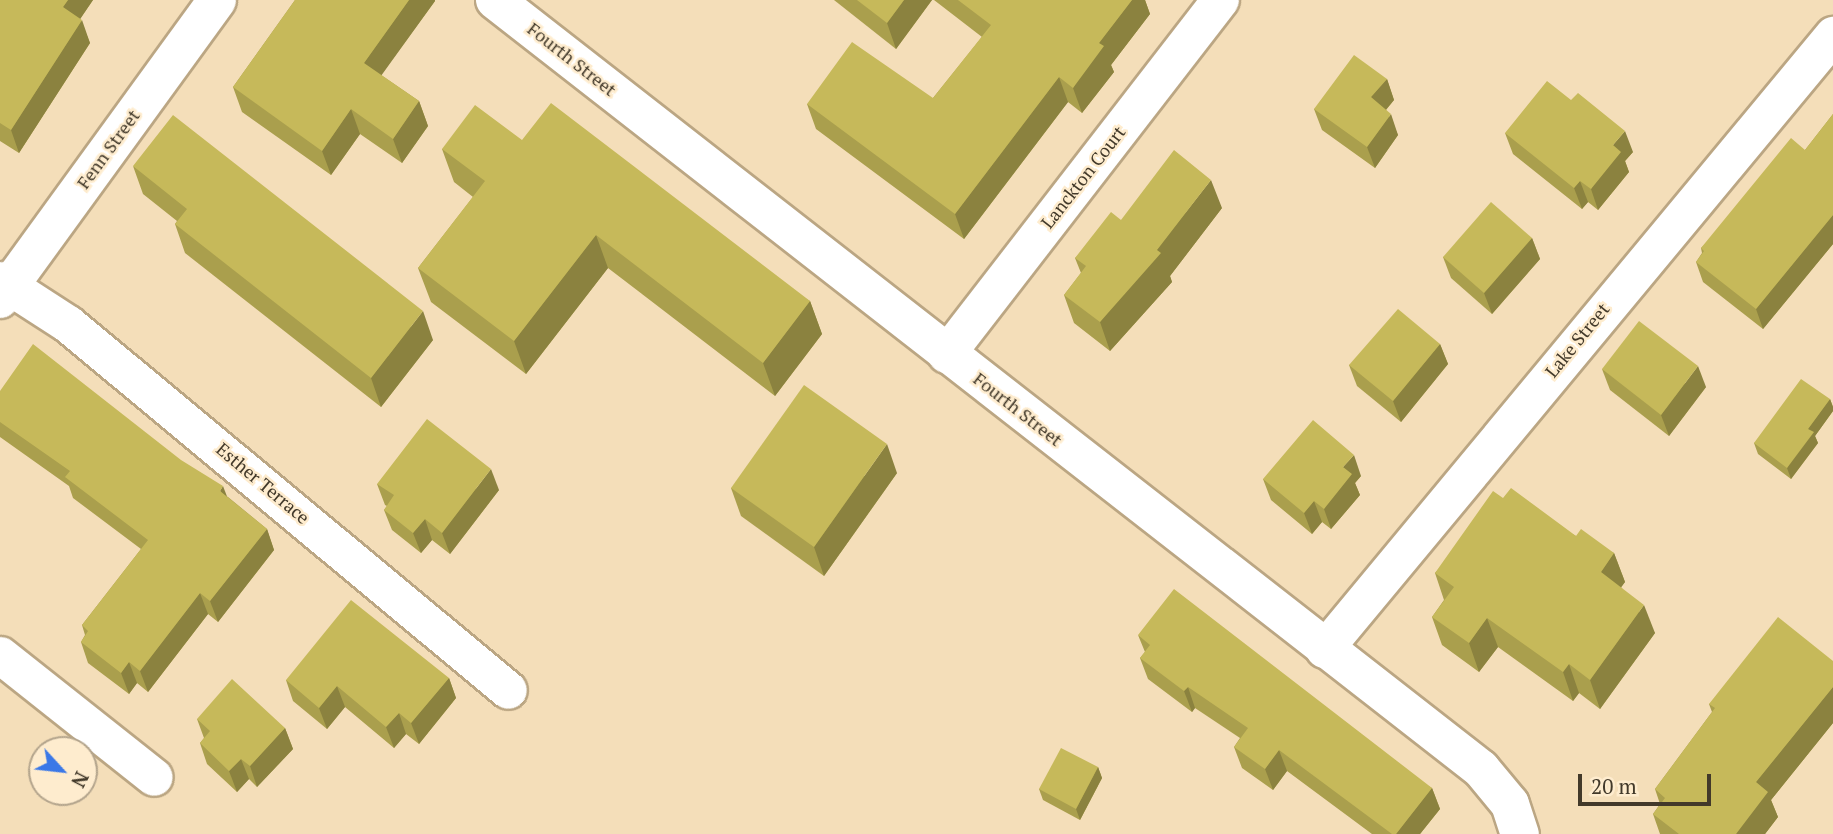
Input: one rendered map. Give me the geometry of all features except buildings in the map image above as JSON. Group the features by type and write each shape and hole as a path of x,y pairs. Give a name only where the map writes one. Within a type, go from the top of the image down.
{"street":[{"name":"Fenn Street","path":"3,288 216,0"},
{"name":"Lanckton Court","path":"946,354 1220,0"},
{"name":"Fourth Street","path":"518,7 946,354 1481,769 1510,804 1520,834"},
{"name":"Lake Street","path":"1324,649 1833,35"},
{"name":"Esther Terrace","path":"3,288 100,350 509,690"},
{"path":"0,655 154,777"}]}
